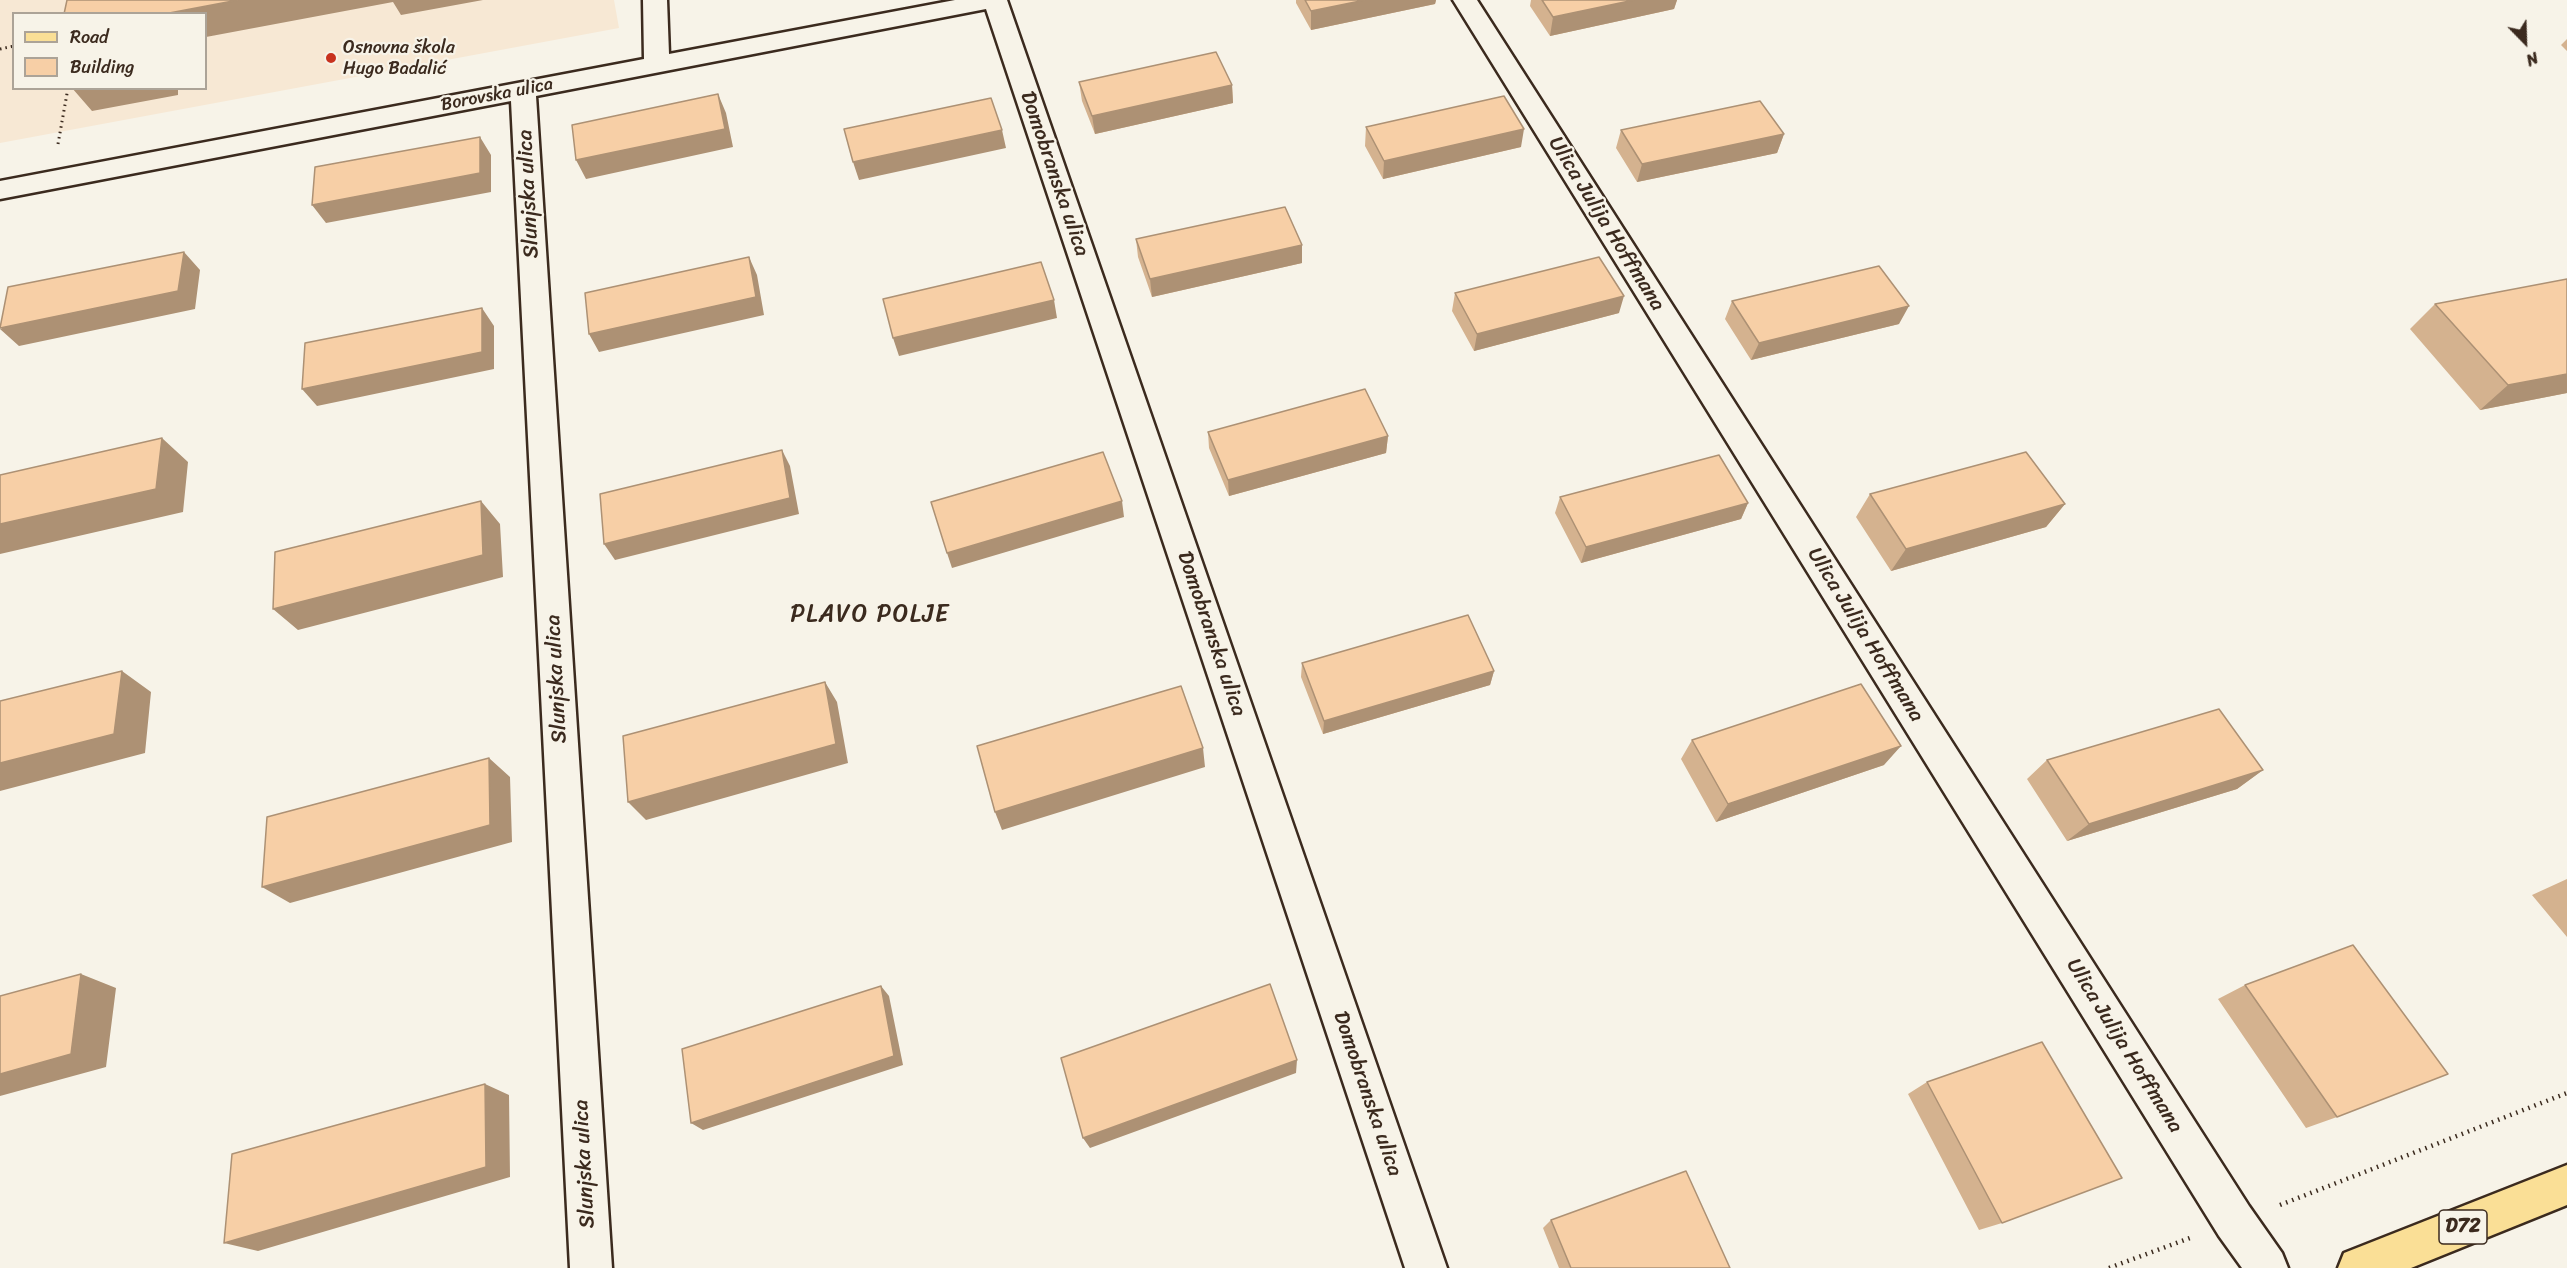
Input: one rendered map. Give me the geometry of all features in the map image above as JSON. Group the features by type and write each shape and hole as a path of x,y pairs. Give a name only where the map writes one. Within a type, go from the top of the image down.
{"main road":[{"name":"D72","path":"2360,1268 2567,1185"}],"street":[{"path":"655,0 657,65"},
{"name":"Borovska ulica","path":"0,190 995,0"},
{"name":"Domobranska ulica","path":"995,0 1426,1268"},
{"name":"Ulica Julija Hoffmana","path":"1465,0 2215,1191 2267,1268"},
{"name":"Slunjska ulica","path":"523,90 591,1268"}],"path":[{"path":"57,149 68,90"},
{"path":"2274,1207 2567,1093"},
{"path":"2109,1268 2194,1237"}],"shaded area":[{"name":"Osnovna škola Hugo Badalić","path":"0,0 614,0 619,28 0,143"}],"building":[{"path":"67,0 238,0 175,12 64,12"},
{"path":"1305,0 1365,0 1311,11"},
{"path":"1542,0 1634,0 1553,17"},
{"path":"1216,52 1232,85 1092,116 1079,82"},
{"path":"718,94 725,129 576,160 572,125"},
{"path":"1504,96 1524,129 1384,161 1366,127"},
{"path":"991,98 1002,130 853,162 844,129"},
{"path":"1760,101 1784,134 1642,164 1621,130"},
{"path":"480,137 480,173 312,205 315,167"},
{"path":"1285,207 1302,245 1150,279 1136,239"},
{"path":"184,252 178,291 0,328 8,287"},
{"path":"749,257 756,297 589,334 585,293"},
{"path":"1599,257 1624,296 1477,334 1455,293"},
{"path":"1041,262 1054,300 893,338 883,299"},
{"path":"1879,266 1909,306 1759,343 1732,301"},
{"path":"2567,279 2567,374 2508,385 2435,304"},
{"path":"482,308 482,352 302,389 305,343"},
{"path":"1365,389 1388,436 1228,480 1208,432"},
{"path":"162,438 156,489 0,524 0,475"},
{"path":"782,450 790,498 604,544 600,494"},
{"path":"1103,452 1122,501 947,553 931,502"},
{"path":"2026,452 2065,504 1906,549 1870,494"},
{"path":"1719,455 1748,503 1586,547 1560,497"},
{"path":"481,501 483,555 273,609 275,552"},
{"path":"1468,615 1494,671 1324,721 1302,663"},
{"path":"122,671 114,734 0,763 0,701"},
{"path":"825,682 836,744 628,802 623,736"},
{"path":"1861,684 1901,746 1728,804 1692,740"},
{"path":"1181,686 1203,748 995,812 977,746"},
{"path":"2219,709 2263,770 2089,824 2047,760"},
{"path":"489,758 490,825 262,887 267,817"},
{"path":"2353,945 2448,1074 2337,1117 2245,985"},
{"path":"81,974 71,1054 0,1074 0,996"},
{"path":"1270,984 1297,1060 1083,1138 1061,1058"},
{"path":"881,986 894,1056 691,1123 682,1049"},
{"path":"2042,1042 2122,1178 2002,1223 1927,1082"},
{"path":"485,1084 486,1167 224,1243 232,1154"},
{"path":"1686,1171 1730,1268 1571,1268 1551,1220"}],"place":[{"name":"Osnovna škola Hugo Badalić","path":"331,58"}],"district":[{"name":"PLAVO POLJE","path":"870,615"}]}
